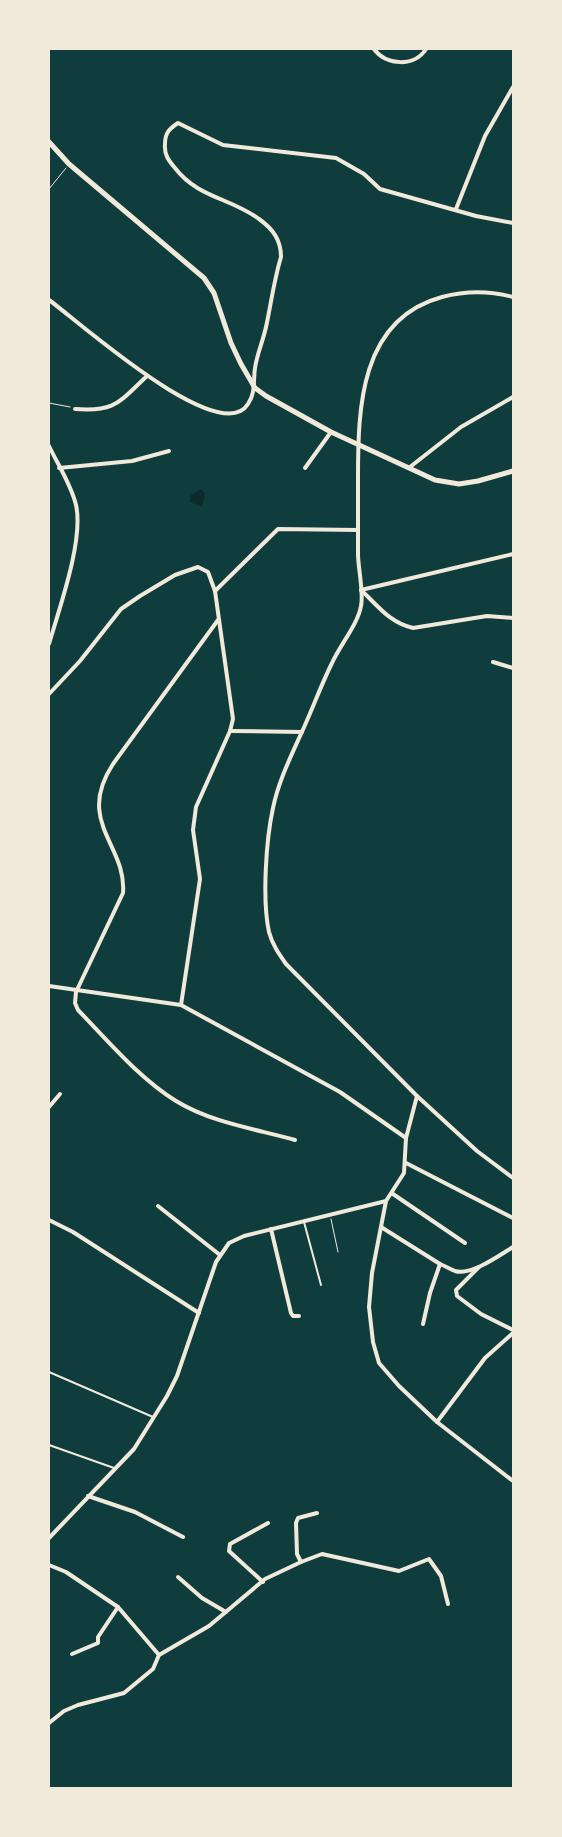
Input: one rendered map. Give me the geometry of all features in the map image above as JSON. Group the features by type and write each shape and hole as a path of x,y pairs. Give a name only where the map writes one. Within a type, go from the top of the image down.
{"street":[{"path":"374,49 384,58 407,62 418,58 426,49"},
{"path":"456,209 485,136 513,86"},
{"path":"49,300 146,377 205,410 225,415 245,409 255,388 255,368 281,257 280,242 272,230 258,218 194,187 182,179 168,160 164,148 169,129 178,123 223,144 336,158 364,174 380,188 513,223"},
{"path":"49,142 69,164 204,278 214,294 231,344 255,388 331,432 448,484 478,481 513,471"},
{"path":"513,297 498,293 448,296 420,304 405,315 382,340 364,382 360,403 358,444 360,610 332,662 288,762 273,808 266,885 270,933 275,949 286,964 417,1096 477,1151 513,1178"},
{"path":"75,409 109,408 119,402 146,377"},
{"path":"410,467 461,427 513,397"},
{"path":"305,468 331,432"},
{"path":"49,446 76,505 77,529 68,582 49,644"},
{"path":"59,468 132,461 169,451"},
{"path":"215,591 278,529 358,530"},
{"path":"361,590 513,554"},
{"path":"49,694 80,661 120,609 175,575 198,567 208,572 215,591 218,620 234,711 230,731 196,807 194,818 200,879 181,1004"},
{"path":"361,590 388,617 402,626 413,628 479,617 513,618"},
{"path":"218,620 141,725 105,779 101,799 101,825 123,877 123,893 76,992 75,1003 78,1010 131,1064 175,1101 226,1122 295,1140"},
{"path":"493,662 513,668"},
{"path":"230,731 302,732"},
{"path":"49,986 76,992 181,1004 340,1092 406,1138"},
{"path":"49,1107 60,1094"},
{"path":"49,1538 134,1448 167,1396 177,1376 220,1256 233,1240 386,1201 393,1194 404,1173 406,1138 417,1096"},
{"path":"406,1162 513,1218"},
{"path":"393,1194 465,1243"},
{"path":"386,1201 372,1273 369,1307 373,1342 383,1369 437,1422 513,1481"},
{"path":"158,1206 220,1256"},
{"path":"49,1220 73,1232 199,1313"},
{"path":"381,1227 440,1264 456,1271 479,1267"},
{"path":"271,1229 291,1313 294,1316 299,1316"},
{"path":"437,1422 485,1358 513,1332 481,1314 457,1296 456,1290 479,1267 513,1247"},
{"path":"423,1324 430,1293 440,1264"},
{"path":"88,1496 136,1512 183,1537"},
{"path":"301,1562 297,1554 296,1523 298,1518 317,1513"},
{"path":"263,1582 229,1551 230,1544 268,1523"},
{"path":"49,1723 64,1711 78,1705 124,1693 152,1669 159,1655 185,1641 226,1612 263,1582 301,1562 322,1554 399,1571 429,1559 441,1576 448,1604"},
{"path":"49,1565 66,1572 118,1607 159,1655"},
{"path":"178,1577 202,1598 226,1612"},
{"path":"72,1654 98,1643 98,1637 118,1607"}],"lane":[{"path":"304,1222 321,1285"},
{"path":"49,1372 153,1417"},
{"path":"49,1446 114,1468"}],"path":[{"path":"49,189 69,164"},
{"path":"49,403 75,409"},
{"path":"330,1215 338,1252"}],"water":[{"path":"201,489 205,494 202,507 190,502 191,495"}]}
